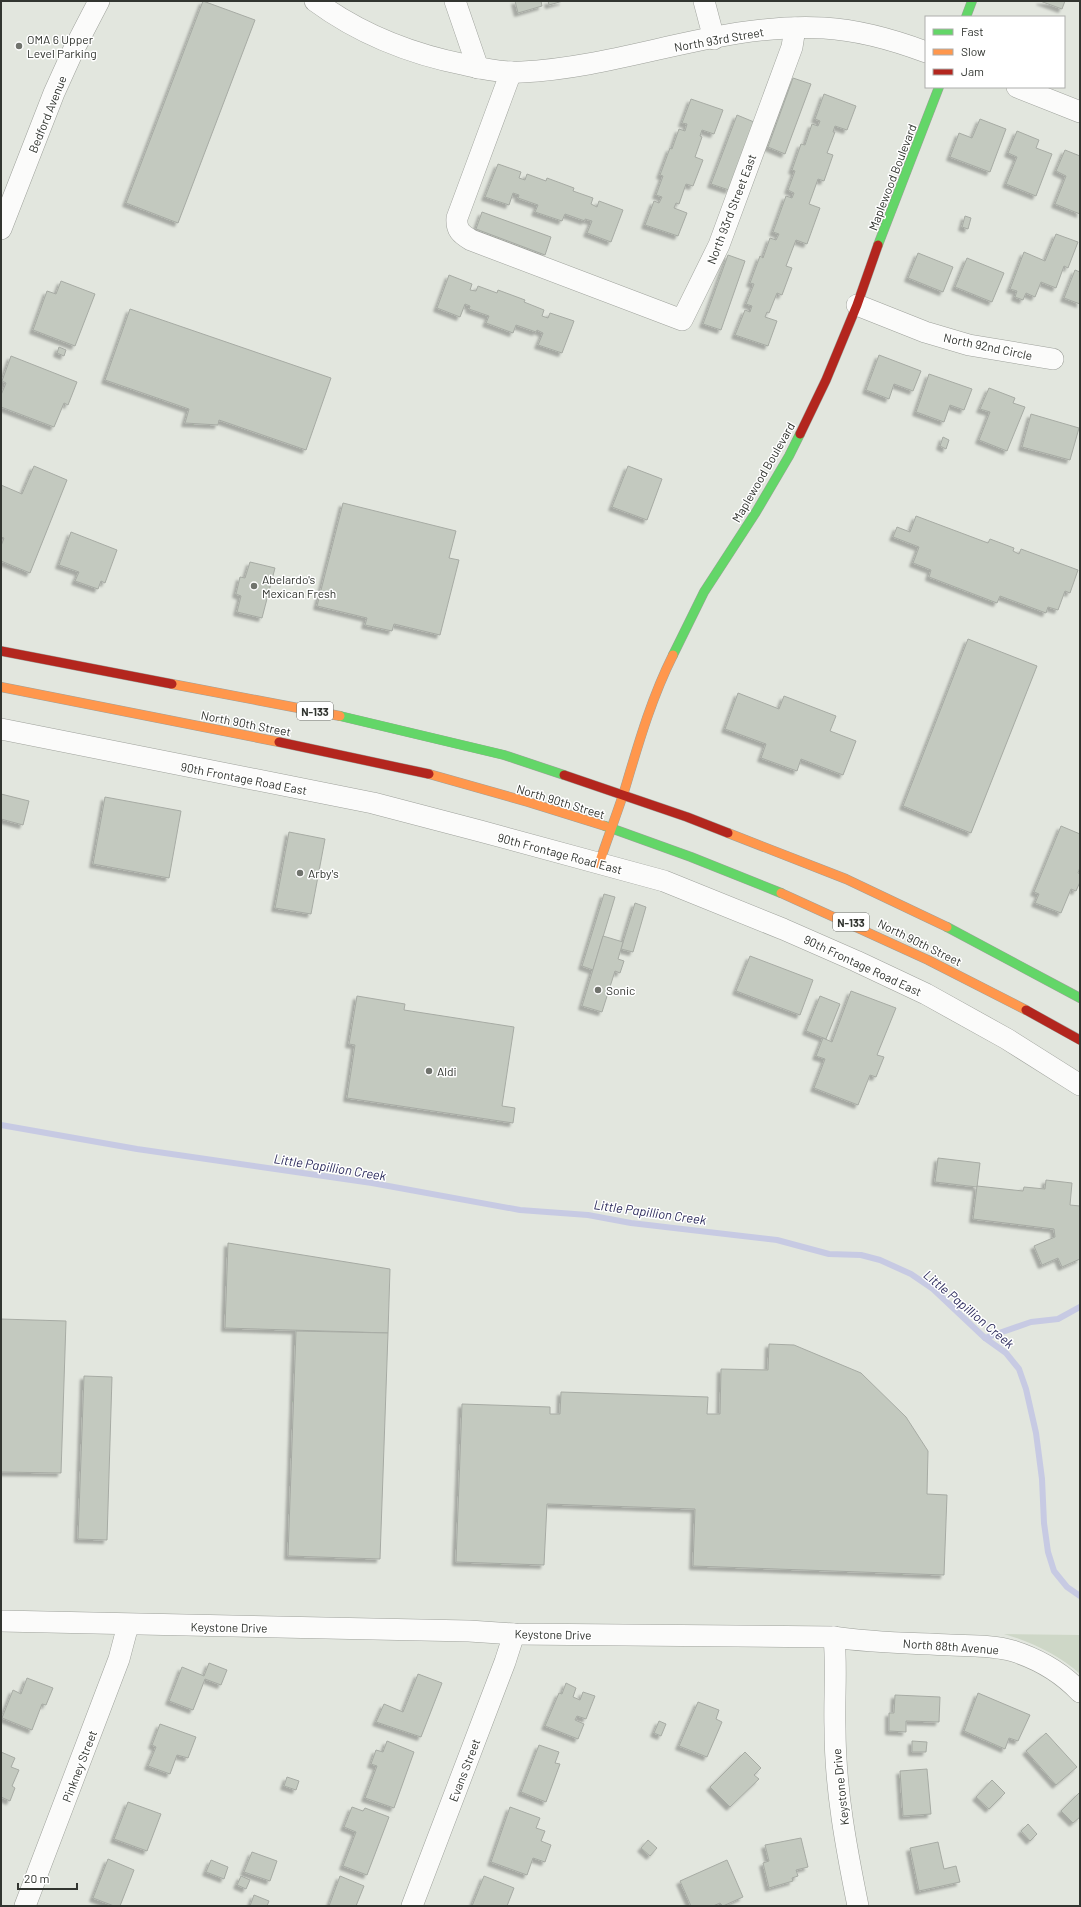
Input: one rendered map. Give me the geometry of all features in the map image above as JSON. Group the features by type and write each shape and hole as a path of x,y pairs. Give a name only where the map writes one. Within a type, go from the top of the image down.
{"main road":[{"path":"966,16 972,1"},
{"name":"Maplewood Boulevard","path":"599,864 623,794 644,722 676,645 704,592 756,512 789,456 826,380 857,305 867,273 939,88"},
{"name":"North 90th Street","path":"1,651 339,716 504,755 623,794 709,825 846,879 975,941 1080,998"},
{"name":"North 90th Street","path":"1,687 363,759 446,779 611,829 749,879 874,932 932,960 1080,1040"}],"street":[{"name":"Bedford Avenue","path":"1,229 54,93 76,45 99,1"},
{"name":"North 93rd Street","path":"315,1 346,22 385,42 433,59 478,68 511,72 576,67 759,30 795,28 824,28 861,33 925,52"},
{"path":"455,1 478,68"},
{"path":"704,1 714,39"},
{"name":"North 93rd Street East","path":"511,72 457,218 456,226 461,234 470,240 682,320 719,245 792,47 795,28"},
{"path":"1020,88 1080,112"},
{"name":"North 92nd Circle","path":"857,305 925,332 969,344 1052,359"},
{"name":"90th Frontage Road East","path":"1,729 373,804 664,881 856,960 932,998 1007,1039 1080,1084"},
{"name":"Keystone Drive","path":"1,1621 128,1625 469,1630 514,1634 834,1637 837,1665 834,1728 837,1784 847,1851 858,1906"},
{"name":"Pinkney Street","path":"26,1906 119,1659 128,1625"},
{"name":"Evans Street","path":"412,1906 505,1662 514,1634"},
{"name":"North 88th Avenue","path":"834,1637 859,1641 991,1647 1013,1651 1052,1669 1080,1692"}],"green space":[{"path":"1004,1634 1080,1635 1080,1674 1054,1655 1024,1641"}],"building":[{"path":"203,1 255,20 178,223 126,203"},
{"path":"515,1 541,1 542,6 518,13"},
{"path":"548,1 563,1 549,5"},
{"path":"1040,1 1065,1 1062,9"},
{"path":"793,78 811,84 785,154 768,147"},
{"path":"824,94 856,106 847,130 835,126 833,132 835,132 827,153 833,155 824,181 818,179 809,204 820,208 807,244 796,240 786,266 792,268 782,295 777,293 769,313 767,312 765,317 777,321 768,346 735,335 745,310 750,312 752,306 746,304 754,284 750,283 760,256 763,258 770,238 776,240 779,234 773,232 786,196 792,198 794,193 788,190 795,171 792,170 801,144 805,145 812,124 818,126 820,121 815,119"},
{"path":"691,99 723,110 714,134 702,130 700,136 702,137 695,157 703,160 693,186 686,184 679,204 676,203 674,208 687,213 678,236 645,225 654,201 659,203 662,197 656,195 663,176 660,175 679,129 685,131 687,124 682,123"},
{"path":"737,115 754,122 729,190 711,184"},
{"path":"980,119 1006,129 990,172 950,157 959,133 972,138"},
{"path":"1017,131 1039,140 1036,148 1052,154 1036,196 1006,184 1017,157 1008,153"},
{"path":"1065,150 1080,156 1080,214 1055,204 1066,176 1056,171"},
{"path":"498,164 521,172 519,178 525,180 527,174 546,181 547,178 574,188 573,191 593,198 591,204 597,207 599,201 623,210 611,242 587,233 592,221 585,219 585,221 565,214 562,221 535,212 538,205 518,198 519,195 513,193 509,205 485,197"},
{"path":"482,212 551,237 545,255 476,229"},
{"path":"965,216 971,218 968,229 962,227"},
{"path":"1056,234 1078,242 1068,268 1064,266 1056,288 1041,282 1035,297 1026,293 1023,300 1015,297 1017,291 1010,289 1024,252 1045,261"},
{"path":"918,253 953,267 943,292 908,278"},
{"path":"728,255 745,261 721,330 703,324"},
{"path":"967,258 1004,273 992,302 955,287"},
{"path":"1075,270 1080,272 1080,304 1064,298"},
{"path":"449,275 472,284 470,290 476,291 478,286 497,293 498,290 525,300 524,302 544,310 542,316 548,318 550,313 574,321 562,353 538,345 543,333 516,325 513,333 486,323 489,316 469,309 470,306 465,304 460,317 437,308"},
{"path":"61,281 95,294 75,346 33,330 47,291 56,294"},
{"path":"130,309 331,378 306,450 219,420 218,425 185,423 189,409 105,380"},
{"path":"59,347 66,350 64,356 57,353"},
{"path":"879,355 921,371 913,391 894,384 889,399 866,390"},
{"path":"11,356 77,382 68,405 64,403 54,427 1,407 1,395 6,383 2,381"},
{"path":"929,374 972,389 964,410 950,405 944,422 916,412"},
{"path":"989,388 1015,398 1013,403 1025,407 1007,451 979,440 990,412 980,409"},
{"path":"1031,414 1079,428 1070,460 1022,447"},
{"path":"943,437 949,440 946,449 940,446"},
{"path":"34,466 67,480 30,573 1,561 1,546 4,538 1,537 1,485 22,494"},
{"path":"628,466 662,479 647,520 612,507"},
{"path":"343,503 456,531 449,558 459,560 440,635 394,624 392,631 365,625 367,618 317,606"},
{"path":"916,516 988,543 990,539 1014,548 1013,551 1019,554 1021,549 1078,570 1070,593 1065,591 1058,610 1048,607 1046,613 1000,596 997,603 929,577 931,570 913,563 919,547 893,537 897,527 910,532"},
{"path":"71,532 117,550 105,583 101,581 98,589 75,581 79,572 59,565"},
{"name":"Abelardo's Mexican Fresh","path":"250,562 275,568 262,618 237,612 241,596 236,594 240,577 245,578"},
{"path":"968,639 1037,666 971,833 903,806"},
{"path":"738,693 779,709 784,696 836,716 830,731 856,741 843,775 801,759 797,771 761,758 766,744 725,729"},
{"path":"1,794 29,801 23,825 1,819"},
{"path":"105,797 181,811 169,878 93,864"},
{"path":"1061,826 1080,834 1080,867 1078,873 1080,874 1080,882 1076,891 1071,889 1061,913 1035,903 1039,894 1034,892"},
{"name":"Arby's","path":"289,832 325,839 311,914 275,908"},
{"path":"604,894 615,897 593,970 582,966"},
{"path":"635,903 646,907 633,952 621,949"},
{"name":"Sonic","path":"603,936 623,942 618,959 624,961 620,973 615,971 602,1012 582,1006"},
{"path":"750,956 813,980 800,1015 736,991"},
{"path":"851,991 896,1008 877,1055 884,1057 876,1077 870,1075 858,1105 814,1088 825,1059 816,1056 823,1038 832,1042"},
{"name":"Aldi","path":"357,996 405,1004 404,1010 514,1027 502,1106 515,1108 513,1123 347,1098 355,1045 349,1044"},
{"path":"820,996 840,1004 826,1039 806,1031"},
{"path":"938,1158 980,1163 977,1187 935,1182"},
{"path":"1046,1180 1072,1183 1070,1205 1080,1206 1080,1259 1062,1267 1058,1258 1042,1265 1034,1246 1055,1237 1054,1229 973,1219 977,1186 1023,1191 1024,1187 1045,1189"},
{"path":"228,1243 390,1269 388,1333 225,1328"},
{"path":"1,1319 66,1321 61,1473 1,1472"},
{"path":"296,1331 388,1333 380,1559 288,1556"},
{"path":"769,1344 794,1345 861,1373 906,1417 928,1451 927,1494 947,1495 944,1575 693,1566 695,1509 547,1504 544,1565 456,1562 462,1404 550,1407 550,1414 560,1414 561,1392 708,1397 707,1414 720,1414 721,1369 768,1370"},
{"path":"84,1376 112,1377 107,1540 78,1539"},
{"path":"209,1663 227,1670 221,1685 205,1679 193,1710 169,1701 182,1667 204,1676"},
{"path":"418,1674 442,1683 421,1737 376,1722 384,1704 403,1712"},
{"path":"27,1678 53,1688 46,1705 42,1704 32,1730 2,1718 13,1690 21,1694"},
{"path":"566,1683 576,1688 573,1697 580,1700 583,1692 595,1696 586,1719 577,1716 575,1720 584,1724 578,1739 545,1726 559,1693 562,1694"},
{"path":"978,1693 1030,1715 1018,1741 1009,1738 1005,1749 964,1731"},
{"path":"895,1695 940,1697 939,1722 906,1721 906,1732 889,1731 889,1713 894,1713"},
{"path":"698,1702 719,1710 716,1719 722,1722 707,1757 679,1746"},
{"path":"659,1721 666,1724 661,1736 654,1733"},
{"path":"160,1724 196,1737 188,1758 177,1755 170,1774 148,1766 156,1747 152,1745"},
{"path":"1046,1733 1077,1767 1056,1785 1026,1751"},
{"path":"387,1741 414,1752 394,1808 365,1798 377,1766 371,1764 376,1750 383,1752"},
{"path":"912,1741 927,1742 926,1752 912,1752"},
{"path":"539,1745 559,1752 555,1763 560,1764 546,1802 521,1792"},
{"path":"1,1752 15,1758 11,1767 19,1770 12,1786 15,1788 10,1801 1,1797"},
{"path":"745,1752 761,1768 754,1775 759,1779 730,1807 710,1787"},
{"path":"927,1769 931,1814 903,1816 900,1771"},
{"path":"287,1777 299,1781 296,1790 284,1786"},
{"path":"992,1780 1005,1793 989,1809 976,1797"},
{"path":"1080,1792 1080,1817 1073,1823 1061,1811"},
{"path":"128,1802 161,1814 147,1851 114,1839"},
{"path":"352,1807 363,1811 365,1808 389,1817 367,1875 343,1866 356,1832 344,1827"},
{"path":"510,1807 540,1818 536,1828 545,1831 541,1841 551,1845 545,1862 533,1858 527,1875 491,1862"},
{"path":"1028,1824 1037,1834 1030,1841 1021,1831"},
{"path":"801,1838 808,1867 796,1870 798,1876 792,1878 793,1881 769,1888 763,1863 769,1861 765,1845"},
{"path":"648,1840 657,1848 650,1856 641,1848"},
{"path":"938,1842 944,1869 956,1866 960,1882 919,1891 910,1848"},
{"path":"252,1852 277,1861 270,1881 244,1872"},
{"path":"108,1859 134,1870 120,1906 114,1906 93,1898"},
{"path":"211,1860 228,1867 224,1879 206,1872"},
{"path":"727,1860 743,1897 723,1906 720,1903 713,1906 691,1906 680,1881"},
{"path":"241,1876 250,1880 246,1889 237,1885"},
{"path":"340,1876 364,1886 356,1906 329,1906"},
{"path":"484,1876 514,1888 507,1906 472,1906"},
{"path":"254,1895 269,1901 267,1906 250,1906"}],"waterway":[{"name":"Little Papillion Creek","path":"1,1125 137,1149 372,1183 520,1210 588,1215 631,1223 777,1240 829,1254 861,1255 880,1260 911,1274 933,1289 985,1338 1006,1353 1019,1369 1026,1389 1036,1433 1042,1479 1044,1523 1048,1552 1054,1571 1067,1587 1080,1596"},
{"path":"985,1338 1031,1322 1058,1319 1080,1307"}],"traffic: fast":[{"path":"966,16 972,1"},
{"path":"878,245 939,88"},
{"path":"673,655 704,592 756,512 789,456 800,434"},
{"path":"340,716 504,755 564,775"},
{"path":"605,826 691,857 781,893"},
{"path":"947,927 1080,998"}],"traffic: slow":[{"path":"599,864 658,688 673,655"},
{"path":"172,684 340,716"},
{"path":"1,687 279,742"},
{"path":"429,774 605,826"},
{"path":"728,833 846,879 947,927"},
{"path":"781,893 928,960 1026,1010"}],"traffic: jam":[{"path":"800,434 826,380 857,305 878,245"},
{"path":"1,651 172,684"},
{"path":"279,742 429,774"},
{"path":"564,775 687,817 728,833"},
{"path":"1026,1010 1080,1040"}],"place":[{"name":"OMA 6 Upper Level Parking","path":"19,46"},
{"name":"Abelardo's Mexican Fresh","path":"254,586"},
{"name":"Arby's","path":"300,873"},
{"name":"Sonic","path":"598,990"},
{"name":"Aldi","path":"429,1071"}]}
